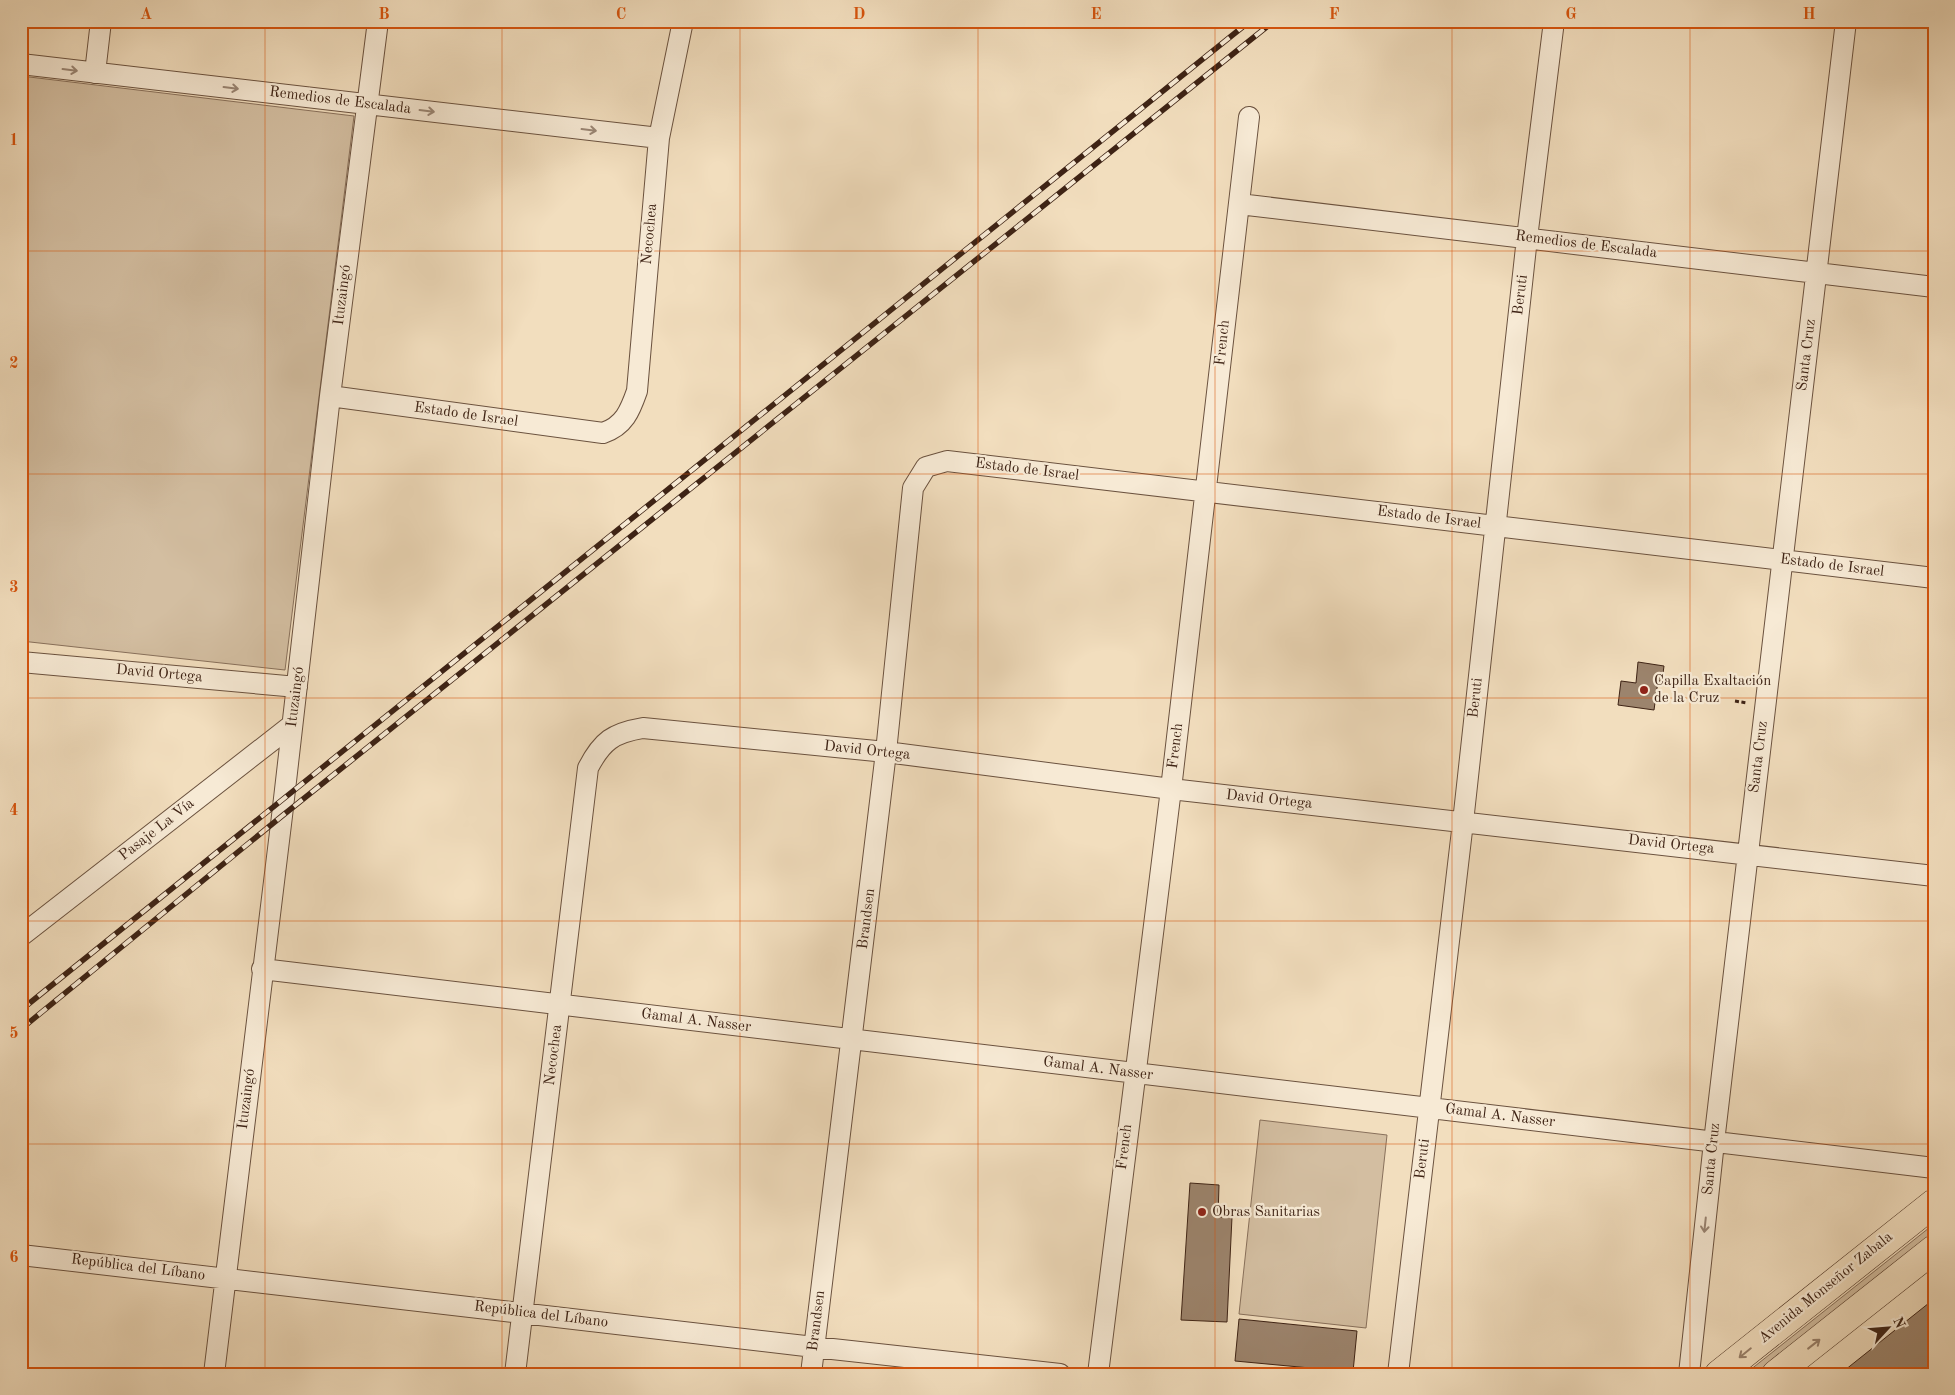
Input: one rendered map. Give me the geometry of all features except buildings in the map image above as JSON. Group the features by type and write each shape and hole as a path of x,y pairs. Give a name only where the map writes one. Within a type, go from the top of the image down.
{"highway":[{"name":"Avenida Monseñor Zabala","path":"1719,1374 1934,1203"},
{"path":"1776,1374 1934,1249"}],"street":[{"path":"95,73 101,21"},
{"name":"Ituzaingó","path":"214,1374 297,687 330,396 378,21"},
{"name":"Necochea","path":"603,433 614,429 624,420 637,391 659,138 683,21"},
{"name":"Beruti","path":"1398,1374 1463,822 1527,238 1554,21"},
{"name":"Santa Cruz","path":"1689,1374 1714,1142 1846,21"},
{"name":"Remedios de Escalada","path":"21,64 659,138"},
{"name":"French","path":"1098,1374 1171,788 1249,117"},
{"name":"Remedios de Escalada","path":"1239,204 1934,288"},
{"name":"Estado de Israel","path":"330,396 603,433"},
{"name":"Estado de Israel","path":"926,467 947,461 1934,578"},
{"name":"Brandsen","path":"811,1374 853,1039 886,752 913,488 926,467"},
{"name":"David Ortega","path":"21,662 297,687"},
{"name":"Pasaje La Vía","path":"21,936 292,726"},
{"name":"David Ortega","path":"606,741 622,732 643,728 886,752 1171,788 1934,876"},
{"name":"Necochea","path":"515,1374 588,768 596,753 606,741"},
{"name":"Gamal A. Nasser","path":"262,969 1934,1168"},
{"name":"República del Líbano","path":"21,1255 1060,1374"}],"shaded area":[{"path":"21,76 354,116 285,670 21,641"},
{"path":"1260,1120 1387,1135 1366,1328 1239,1314"},
{"path":"1934,1224 1934,1236 1758,1374 1745,1374"}],"railway":[{"path":"21,1010 1250,21"},
{"path":"21,1029 282,816 1274,21"}],"place":[{"name":"Capilla Exaltación de la Cruz","path":"1644,690"},
{"name":"Obras Sanitarias","path":"1202,1212"}]}
